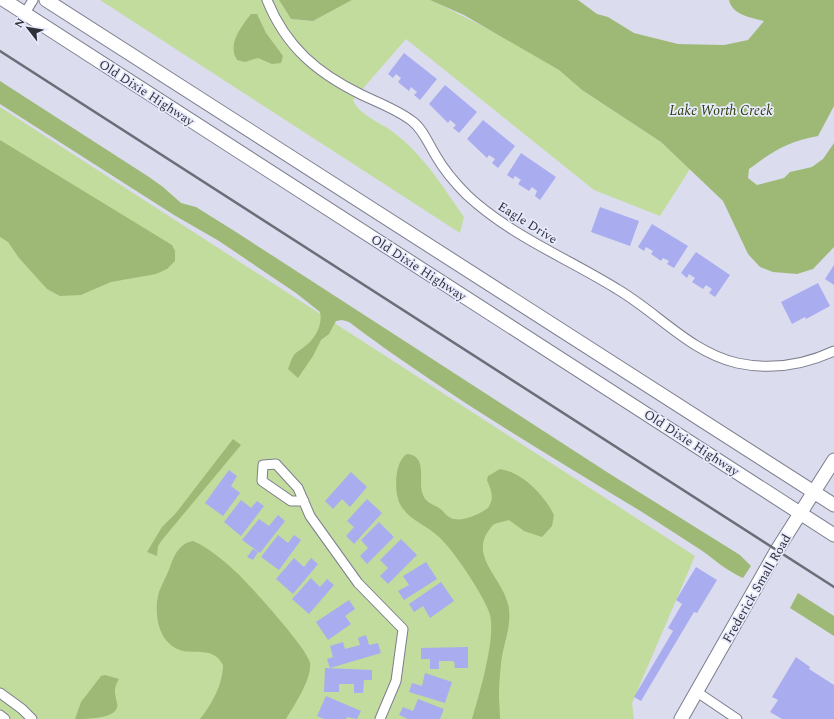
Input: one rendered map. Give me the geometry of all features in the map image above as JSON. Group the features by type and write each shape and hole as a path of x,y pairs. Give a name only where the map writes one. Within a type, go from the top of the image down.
{"main road":[{"name":"Old Dixie Highway","path":"4,0 834,535"},
{"name":"Old Dixie Highway","path":"46,0 834,505"},
{"name":"Frederick Small Road","path":"681,719 777,550 834,460"}],"street":[{"path":"25,13 33,0"},
{"name":"Eagle Drive","path":"266,0 276,22 292,45 305,58 340,84 392,109 413,121 445,169 478,204 525,238 634,300 696,346 725,359 756,366 796,364 815,359 834,351"},
{"path":"304,501 291,501 262,481 263,465 276,464 298,488 304,501 310,516 358,583 403,629 396,681 380,719"},
{"path":"697,692 737,719"},
{"path":"0,693 22,709 32,719"},
{"path":"0,715 5,719"}],"shaded area":[{"path":"100,0 279,0 291,19 313,21 352,0 430,0 498,34 559,70 582,90 661,142 690,169 660,216 594,190 406,39 353,100 360,110 370,118 388,128 414,150 432,172 464,217 460,233"},
{"path":"0,107 695,556 632,703 634,719 0,719"}],"water":[{"path":"279,0 352,0 313,21 291,19"},
{"name":"Lake Worth Creek","path":"430,0 578,0 597,14 608,17 634,33 678,44 724,45 748,40 764,21 748,17 738,12 731,5 729,0 834,0 834,106 818,136 798,141 774,152 749,169 748,178 757,185 784,178 790,172 812,167 823,159 834,143 834,247 813,269 797,274 773,272 760,267 748,254 723,201 661,142 582,90 559,70 464,15"},
{"path":"251,14 257,14 266,33 283,56 281,63 272,64 258,58 245,62 237,60 234,54 234,42 243,24"},
{"path":"0,81 149,177 181,203 196,207 236,232 610,474 740,555 751,566 743,578 732,572 642,512 456,397 384,348 349,322 342,320 336,321 329,334 321,340 313,356 298,378 288,369 291,360 296,352 308,344 315,336 319,327 321,317 320,312 296,293 219,241 174,215 0,104"},
{"path":"0,140 172,245 175,251 175,261 167,269 156,274 111,282 81,295 60,296 47,289 19,258 8,242 0,237"},
{"path":"233,439 241,445 162,540 158,546 157,556 147,552 162,527 176,513"},
{"path":"407,454 418,459 420,464 421,490 424,498 441,509 451,518 465,519 488,508 492,497 487,480 488,476 500,469 509,471 525,480 545,500 554,515 552,526 542,537 524,531 509,520 494,524 486,535 483,545 484,555 504,593 509,612 509,627 502,656 500,675 500,719 472,719 489,652 491,638 490,615 476,586 445,543 434,533 408,515 400,504 396,485 397,470 403,458"},
{"path":"193,541 216,555 243,579 265,602 307,656 310,663 308,677 302,692 286,719 200,719 216,694 223,672 223,665 219,659 210,653 189,652 175,648 163,635 157,618 157,600 159,592 173,558 184,544"},
{"path":"798,593 834,616 834,636 790,608"},
{"path":"105,675 119,679 115,691 117,708 109,715 102,717 75,719 81,702 101,676"}],"building":[{"path":"404,53 437,79 420,100 414,95 417,92 411,87 409,91 398,82 401,78 396,74 393,78 388,74"},
{"path":"445,85 477,112 459,133 453,128 456,125 450,120 448,123 429,104"},
{"path":"483,120 515,146 498,168 492,163 495,159 489,155 487,158 467,139"},
{"path":"521,153 556,177 540,200 535,196 537,191 532,187 529,191 518,184 521,180 515,176 513,179 507,175"},
{"path":"600,207 639,221 630,246 591,232"},
{"path":"652,224 688,246 674,268 667,264 669,261 663,258 661,261 651,254 653,251 646,247 644,251 638,247"},
{"path":"696,252 730,275 715,297 709,293 712,289 706,285 703,289 692,282 695,278 689,274 687,278 681,273"},
{"path":"834,265 834,285 825,279"},
{"path":"818,283 830,306 806,319 805,317 792,324 781,302"},
{"path":"229,470 237,476 231,486 240,493 223,516 205,503"},
{"path":"351,472 367,487 350,507 342,499 333,509 325,501"},
{"path":"367,499 382,513 354,544 346,536 354,527 347,521"},
{"path":"241,500 251,508 257,501 264,506 241,536 224,522"},
{"path":"278,515 285,521 260,553 242,540 259,519 269,526"},
{"path":"379,522 394,537 367,564 360,556 368,548 361,540"},
{"path":"278,535 288,543 294,535 301,540 279,570 261,557"},
{"path":"401,539 417,555 388,584 380,576 388,568 380,560"},
{"path":"253,549 258,552 253,560 247,557"},
{"path":"294,558 304,567 311,558 318,564 293,594 276,579"},
{"path":"426,562 437,579 404,600 398,591 409,585 403,576"},
{"path":"696,567 717,580 697,613 694,612 641,701 634,697 673,631 668,628 682,604 676,600"},
{"path":"311,578 320,587 327,579 334,585 309,614 292,599"},
{"path":"441,582 454,601 430,618 423,606 414,612 409,604"},
{"path":"349,600 355,609 345,616 351,624 328,640 316,622"},
{"path":"366,635 369,645 378,643 381,653 330,668 327,659 333,657 330,646 343,642 345,649 360,645 358,638"},
{"path":"468,647 468,668 455,668 454,661 439,661 439,669 430,669 430,659 421,659 421,648"},
{"path":"796,657 810,667 809,669 834,685 834,719 782,719 770,712 778,700 772,697"},
{"path":"325,668 372,670 372,680 364,680 363,693 354,693 354,684 339,684 339,692 324,692"},
{"path":"425,673 452,682 445,703 409,692 412,683 422,686"},
{"path":"326,696 361,711 357,719 347,717 346,719 324,719 317,716"},
{"path":"418,699 444,709 440,719 408,719 399,715 403,707 413,711"}],"railway":[{"path":"0,51 834,587"}]}
